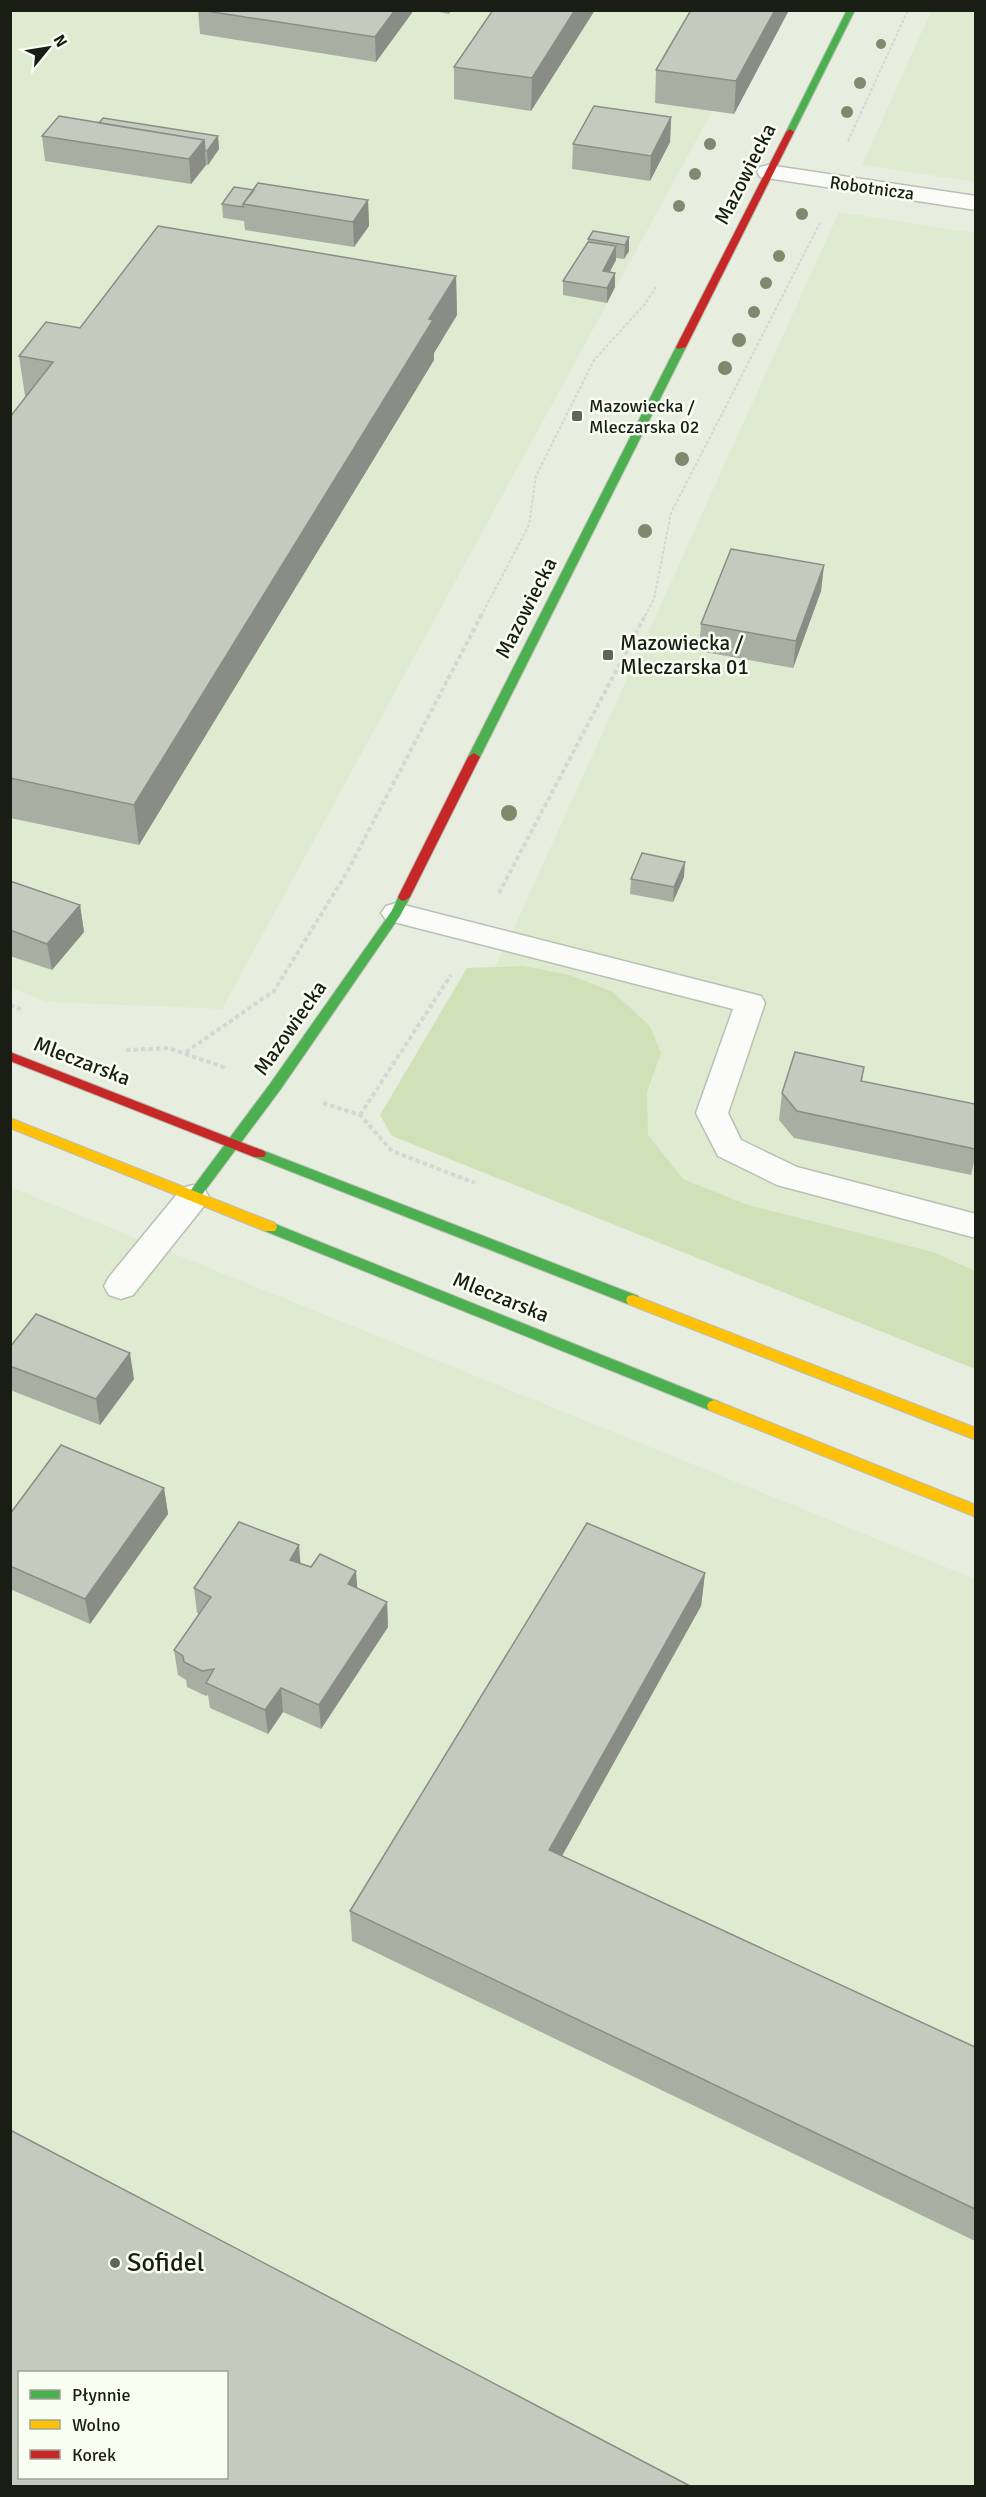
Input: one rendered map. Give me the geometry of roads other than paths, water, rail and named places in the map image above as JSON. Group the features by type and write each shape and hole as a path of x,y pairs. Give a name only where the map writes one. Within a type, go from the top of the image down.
{"street":[{"name":"Mazowiecka","path":"194,1197 275,1087 396,914 851,10"},
{"name":"Robotnicza","path":"768,172 975,204"},
{"path":"396,914 750,1003 712,1113 729,1148 788,1177 975,1226"},
{"name":"Mleczarska","path":"10,1056 235,1142 975,1434"},
{"name":"Mleczarska","path":"10,1123 975,1511"},
{"path":"120,1286 194,1197"}],"place":[{"name":"Mazowiecka / Mleczarska 02","path":"577,416"},
{"name":"Mazowiecka / Mleczarska 01","path":"608,655"},
{"name":"Sofidel","path":"115,2263"}]}
